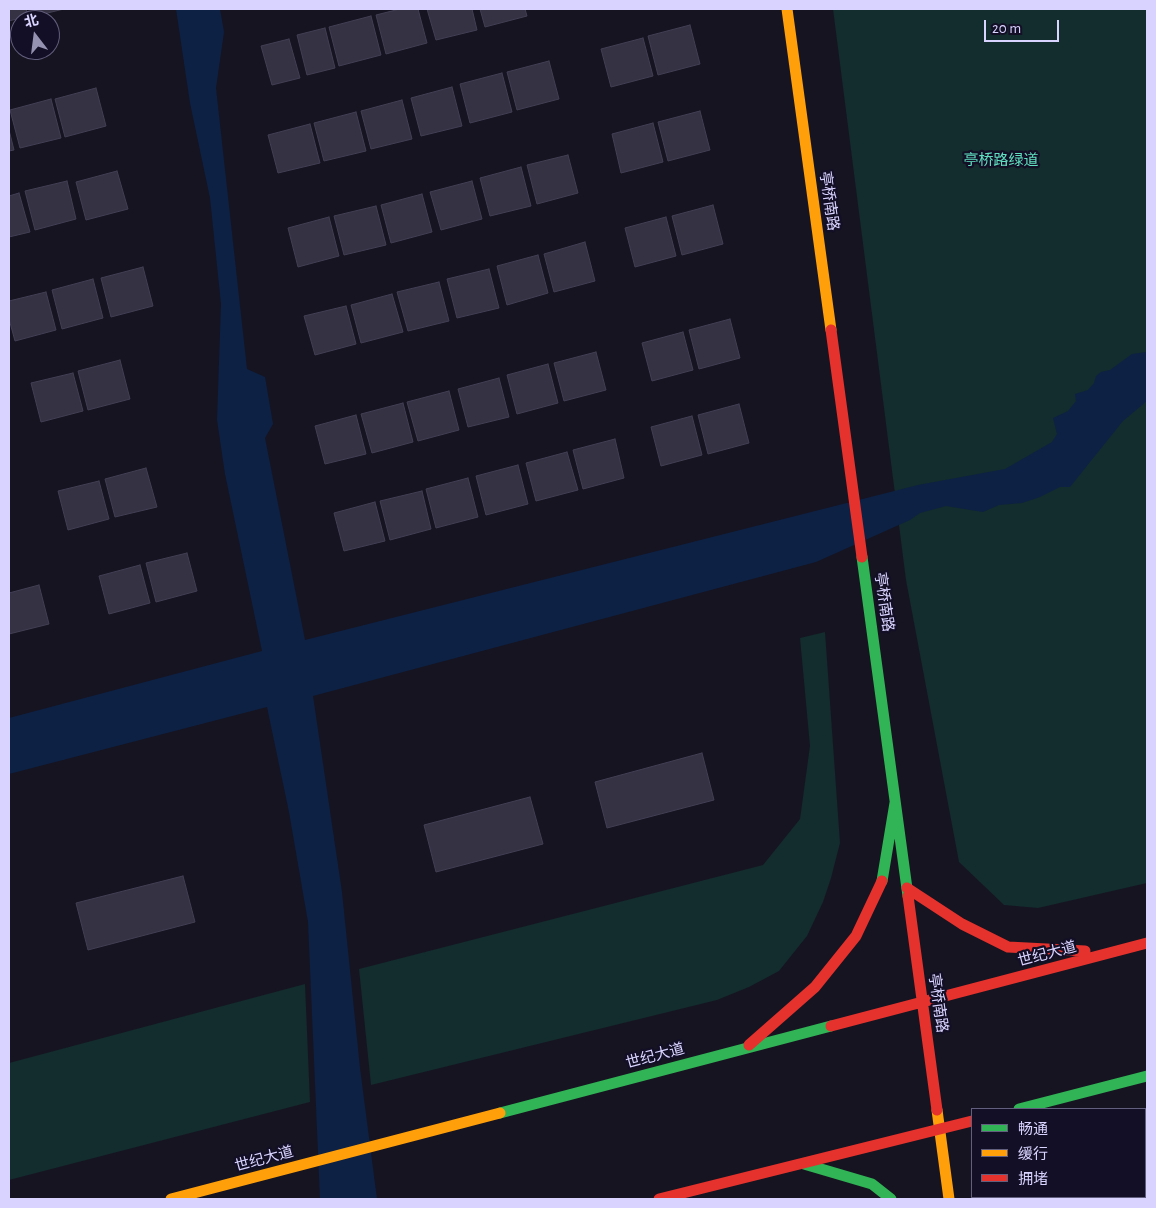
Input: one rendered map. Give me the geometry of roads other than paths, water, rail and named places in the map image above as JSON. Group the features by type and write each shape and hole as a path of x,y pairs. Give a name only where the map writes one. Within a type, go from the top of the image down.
{"main road":[{"name":"亭桥南路","path":"787,9 949,1199"},
{"path":"746,1048 815,987 856,936 882,884 895,803"},
{"path":"907,888 962,924 1008,947 1112,952"},
{"name":"世纪大道","path":"171,1199 1147,943"},
{"path":"1023,1108 1147,1076"},
{"path":"1057,1108 1072,1096"},
{"path":"659,1199 971,1121"},
{"path":"803,1164 872,1184 891,1199"}],"water":[{"path":"176,9 220,9 224,32 216,88 247,369 265,377 273,424 265,438 305,640 918,485 1005,469 1052,442 1057,434 1053,418 1068,411 1076,401 1075,394 1088,390 1094,383 1096,376 1101,372 1110,370 1132,354 1147,352 1147,401 1123,421 1070,487 1060,487 1022,503 999,505 983,512 946,506 920,513 910,520 816,562 313,696 342,892 360,1068 377,1199 320,1199 308,922 289,812 267,707 9,774 9,718 262,651 225,474 217,420 221,304 210,198 190,103"}],"park label":[{"name":"亭桥路绿道","path":"1001,160"}]}
